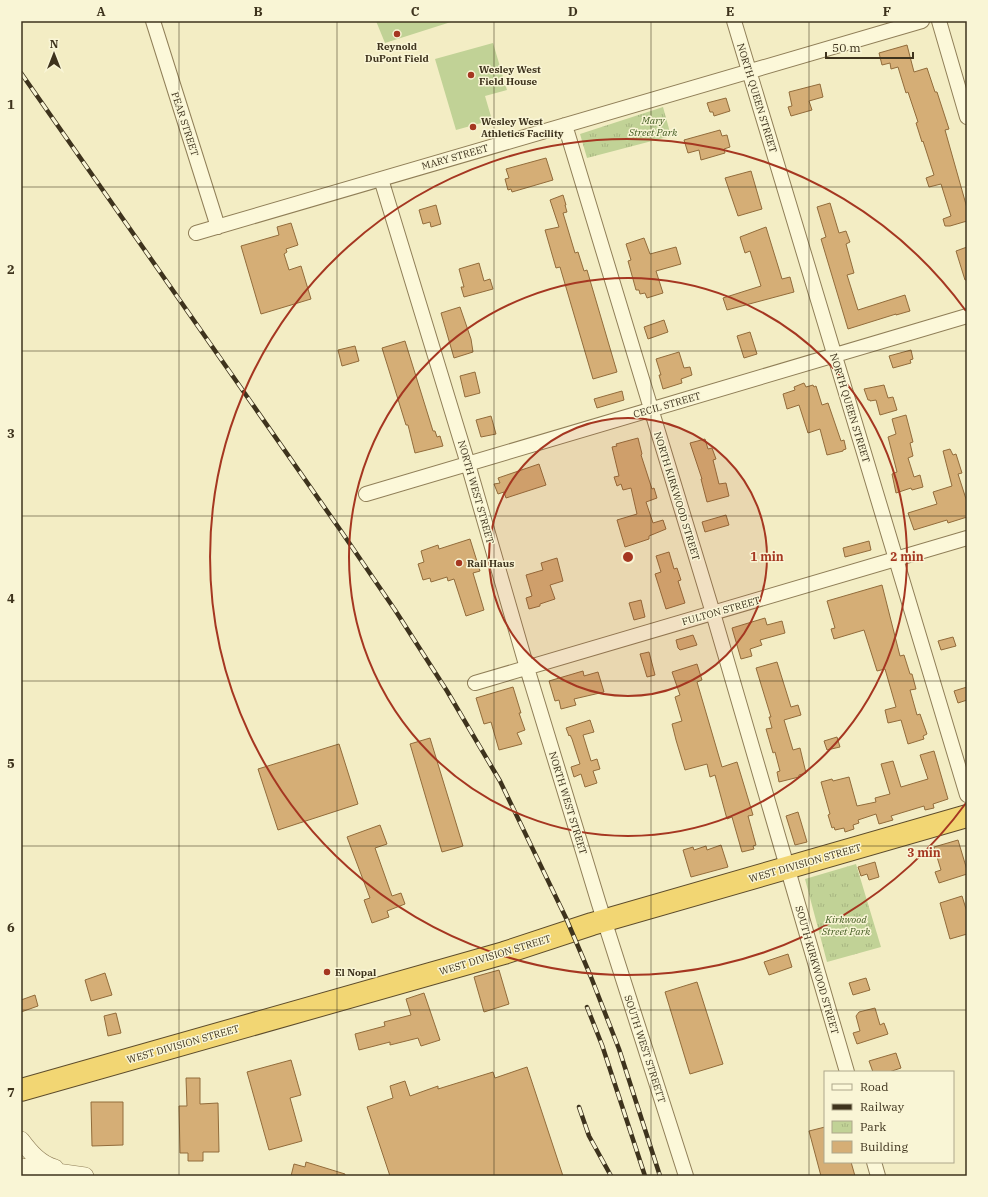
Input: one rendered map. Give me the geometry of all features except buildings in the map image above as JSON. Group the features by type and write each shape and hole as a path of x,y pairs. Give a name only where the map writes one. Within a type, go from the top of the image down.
{"highway":[{"name":"WEST DIVISION STREET","path":"21,1090 504,953 604,921 967,816"}],"street":[{"name":"PEAR STREET","path":"153,21 218,227"},
{"name":"NORTH QUEEN STREET","path":"734,21 967,795"},
{"name":"MARY STREET","path":"196,233 922,21"},
{"path":"939,21 967,117"},
{"name":"NORTH KIRKWOOD STREET","path":"565,125 650,410 713,613 787,868"},
{"name":"NORTH WEST STREET","path":"381,179 468,464 527,668 604,921"},
{"name":"CECIL STREET","path":"366,494 967,316"},
{"name":"FULTON STREET","path":"475,683 967,538"},
{"name":"SOUTH KIRKWOOD STREET","path":"787,868 847,1071"},
{"name":"SOUTH WEST STREETT","path":"604,921 686,1176"},
{"path":"21,1140 30,1152 48,1166 78,1175"},
{"path":"874,1163 878,1176"},
{"path":"21,1167 78,1175"}],"green space":[{"name":"Reynold DuPont Field","path":"376,21 454,21 385,43"},
{"name":"Wesley West Field House","path":"493,43 507,90 485,96 492,120 456,130 435,59"},
{"name":"Mary Street Park","path":"663,107 671,136 587,158 580,134"},
{"name":"Kirkwood Street Park","path":"856,864 881,947 827,962 805,879"}],"railway":[{"path":"21,73 395,610 447,691 500,781 566,918 591,977 619,1049 660,1176"},
{"path":"587,1007 602,1045 645,1176"},
{"path":"579,1107 589,1136 611,1176"}],"place":[{"name":"Reynold DuPont Field","path":"397,34"},
{"name":"Wesley West Field House","path":"471,75"},
{"name":"Wesley West Athletics Facility","path":"473,127"},
{"name":"Rail Haus","path":"459,563"},
{"name":"El Nopal","path":"327,972"}]}
